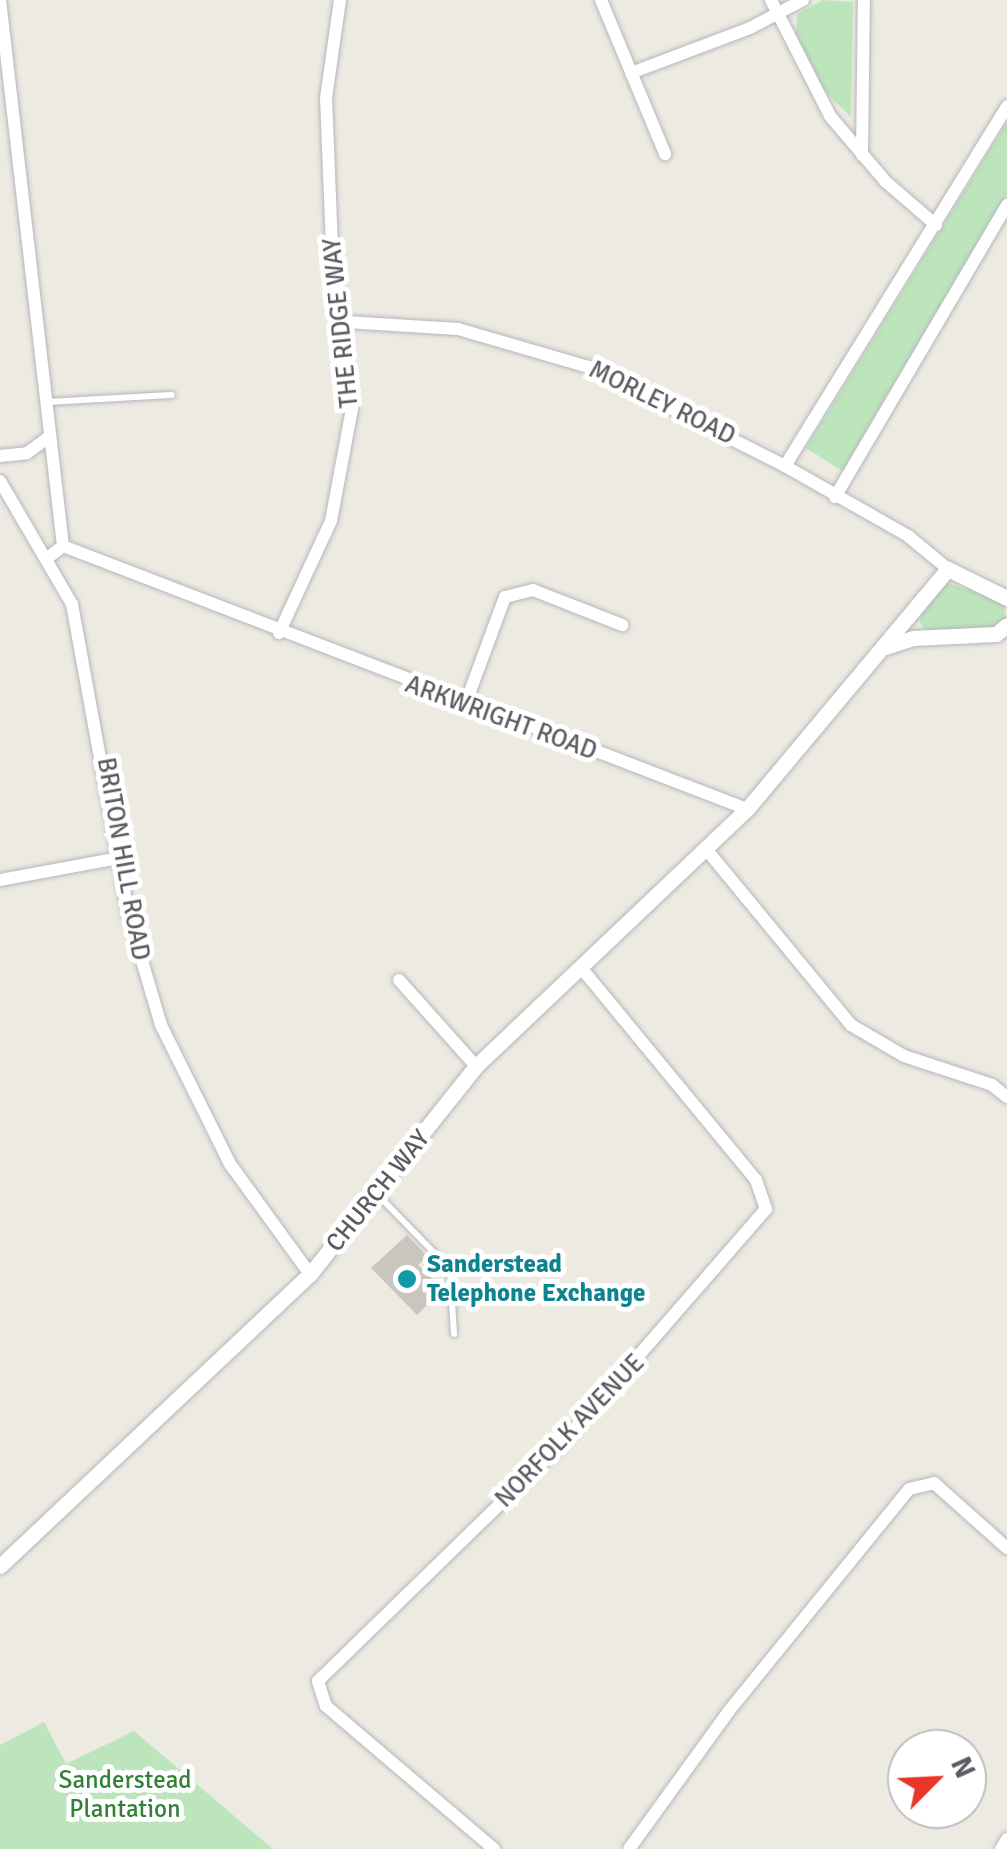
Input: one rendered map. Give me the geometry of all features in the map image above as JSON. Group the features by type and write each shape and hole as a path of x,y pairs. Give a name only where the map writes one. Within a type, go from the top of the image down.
{"street":[{"path":"0,0 63,546 48,557"},
{"name":"THE RIDGE WAY","path":"279,634 331,520 352,409 346,322 332,247 326,98 340,0"},
{"path":"601,0 665,154"},
{"path":"631,72 773,7 802,0"},
{"path":"862,155 864,0"},
{"path":"773,7 830,116 862,155 936,225"},
{"path":"785,466 1007,106"},
{"path":"836,497 1007,205"},
{"name":"MORLEY ROAD","path":"346,322 458,328 524,343 650,394 908,536 948,569"},
{"path":"0,456 27,453 49,437"},
{"name":"BRITON HILL ROAD","path":"0,481 48,557 72,604 142,968 184,1081 230,1164 310,1274"},
{"name":"ARKWRIGHT ROAD","path":"63,546 279,634 747,808"},
{"path":"747,808 948,569 1004,590"},
{"path":"465,705 505,597 532,590 622,625"},
{"path":"916,606 914,624 932,637"},
{"path":"882,649 932,637 1003,631"},
{"name":"CHURCH WAY","path":"0,1566 310,1274 476,1066 747,808"},
{"path":"706,849 851,1026 904,1056 992,1085 1007,1097"},
{"path":"0,880 119,858"},
{"name":"NORFOLK AVENUE","path":"494,1849 326,1706 318,1681 560,1446 766,1208 756,1180 582,968"},
{"path":"399,980 476,1066"},
{"path":"629,1849 728,1712 909,1489 934,1483 1007,1548"},
{"path":"1002,1849 1007,1839"}],"lane":[{"path":"45,402 172,396"},
{"path":"377,1194 450,1269 454,1334"}],"green space":[{"path":"823,0 853,2 851,117 820,87 796,37 797,14"},
{"path":"1007,122 1007,194 842,471 806,448"},
{"path":"947,583 1003,600 1006,618 998,627 926,631 920,623 922,604"},
{"name":"Sanderstead Plantation","path":"44,1722 66,1764 134,1731 273,1849 0,1849 0,1745"}],"building":[{"name":"Sanderstead Telephone Exchange","path":"407,1235 427,1256 418,1265 443,1289 417,1315 371,1268"}],"place":[{"name":"Sanderstead Telephone Exchange","path":"407,1279"}]}
